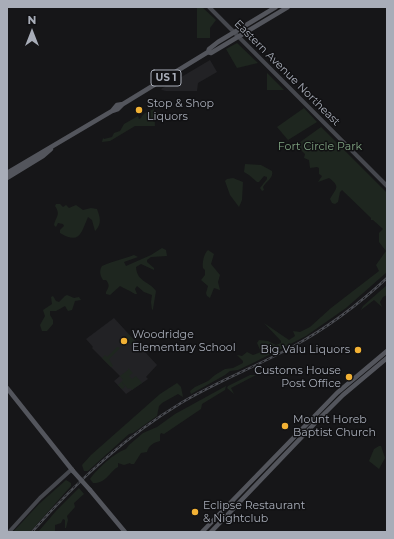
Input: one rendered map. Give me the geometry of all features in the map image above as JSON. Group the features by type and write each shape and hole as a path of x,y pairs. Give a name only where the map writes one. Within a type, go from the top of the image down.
{"main road":[{"name":"Eastern Avenue Northeast","path":"209,7 387,186"},
{"name":"US 1","path":"208,52 208,49 276,7"},
{"name":"US 1","path":"7,173 112,111 118,109 123,104 208,52 211,53 288,7"},
{"name":"US 1","path":"7,178 43,156 55,146"},
{"path":"202,532 337,393 387,351"},
{"path":"211,532 343,395 387,358"},
{"path":"7,388 72,470 125,532"},
{"path":"9,532 40,498 72,470"}],"shaded area":[{"path":"210,60 217,72 198,83 197,91 166,91 161,89"},
{"path":"114,318 157,365 146,377 148,379 126,394 114,381 120,376 92,348 93,347 86,339"}],"green space":[{"path":"197,7 202,7 216,20 210,28 210,38 197,38"},
{"path":"237,43 258,63 237,68 226,49"},
{"path":"267,73 284,90 267,90"},
{"name":"Fort Circle Park","path":"304,108 317,122 288,140 277,127"},
{"path":"154,109 155,126 135,126 110,141 102,142 103,138 112,137 114,133 120,131 124,124 138,116 139,119 141,118 145,113"},
{"path":"321,127 387,193 387,272 346,308 306,336 238,370 230,371 191,394 190,391 195,387 208,381 225,369 233,368 243,363 237,355 242,356 247,352 253,355 261,352 257,343 259,340 268,341 276,345 281,343 281,341 264,323 289,340 295,336 293,331 300,332 310,327 331,308 379,271 376,265 386,251 379,242 379,233 383,229 371,220 371,218 342,190 340,192 338,202 335,204 332,203 330,199 336,188 335,184 329,178 318,182 322,176 319,174 319,168 310,168 309,160 304,158 305,154 296,145"},
{"path":"245,164 261,165 272,171 271,178 263,187 264,190 262,191 260,188 267,177 264,176 259,182 257,182 244,172"},
{"path":"233,178 243,182 242,200 239,207 230,195 225,181"},
{"path":"56,204 60,204 63,207 66,205 69,208 76,205 83,210 91,208 97,209 100,220 98,227 95,231 92,220 88,217 79,236 72,238 60,233 60,230 64,226 63,224 58,223 56,227 54,225 58,214 55,206"},
{"path":"162,248 166,250 167,256 151,257 147,260 154,270 141,264 136,267 141,279 156,291 152,310 152,295 144,292 137,286 135,289 137,294 120,286 110,295 106,294 109,285 101,276 100,271 102,266 134,255 138,257 124,262 126,266 151,255"},
{"path":"208,250 214,254 211,264 220,275 218,282 220,290 214,288 210,298 206,293 208,286 201,280 205,275 203,261 205,253"},
{"path":"387,285 387,295 383,297 380,302 382,307 374,300 361,310 363,306"},
{"path":"67,295 74,298 79,297 81,300 75,301 72,310 68,311 65,306 56,311 50,311 53,324 47,331 42,331 40,325 45,316 43,310 52,304 51,297 53,296 56,301 59,302"},
{"path":"128,334 141,348 139,350 128,342 123,346 119,342"},
{"path":"117,347 120,348 109,359 113,366 111,367 102,358 105,355 107,357"},
{"path":"128,368 133,373 129,376 132,379 136,376 142,383 132,390 130,388 128,389 122,382 125,387 122,389 118,385 123,380 120,376 128,370"},
{"path":"250,375 256,375 231,388 234,394 227,388 228,386"},
{"path":"177,383 181,387 183,397 178,394 162,403 159,406 157,416 133,433 129,434 88,471 84,471 82,465 91,455 160,394"},
{"path":"226,386 225,390 202,404 201,409 164,434 161,433 160,441 152,445 147,452 141,453 134,464 130,463 124,465 118,463 118,467 105,479 98,483 93,483 90,479 106,462 116,454 126,449 143,433 157,427 175,414"},
{"path":"381,446 385,458 379,469 369,461 374,449"},
{"path":"66,480 71,483 71,486 30,532 13,532 39,504"},
{"path":"79,488 84,494 74,503 75,507 67,516 68,520 66,528 65,520 63,519 61,523 55,525 55,532 38,532 56,511"}],"railway":[{"path":"32,532 83,478 139,431 194,395 292,347 318,332 365,298 387,278"}],"place":[{"name":"Stop & Shop Liquors","path":"139,110"},
{"name":"Woodridge Elementary School","path":"124,341"},
{"name":"Big Valu Liquors","path":"358,350"},
{"name":"Customs House Post Office","path":"349,377"},
{"name":"Mount Horeb Baptist Church","path":"285,426"},
{"name":"Eclipse Restaurant & Nightclub","path":"195,512"}]}
